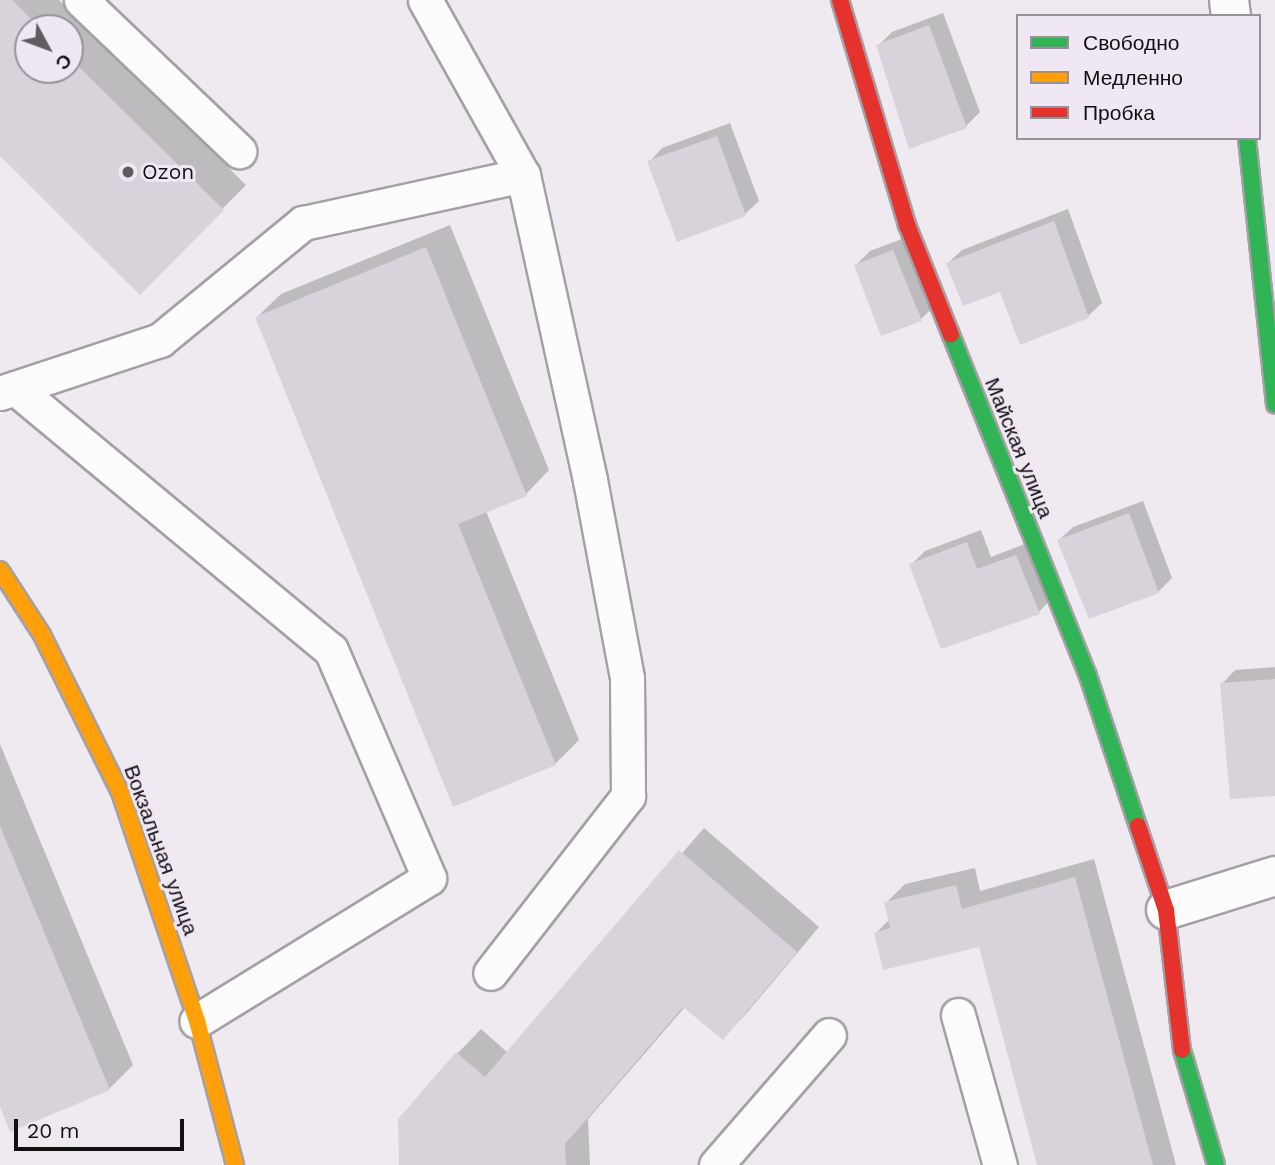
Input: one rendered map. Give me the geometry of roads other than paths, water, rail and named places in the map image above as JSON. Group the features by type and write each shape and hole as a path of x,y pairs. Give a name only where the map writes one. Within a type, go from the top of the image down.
{"street":[{"name":"Майская улица","path":"840,0 907,225 1087,673 1166,910 1183,1055 1216,1165"},
{"path":"1247,140 1275,405"},
{"name":"Вокзальная улица","path":"0,570 42,635 120,792 197,1021 235,1165"},
{"path":"1166,910 1275,876"}],"lane":[{"path":"81,0 239,151"},
{"path":"425,0 523,175 590,480 627,678 628,796 490,973"},
{"path":"8,390 160,340 303,223 523,175"},
{"path":"8,390 331,650 429,878 197,1021"},
{"path":"958,1015 1000,1165"},
{"path":"716,1165 828,1035"}],"place":[{"name":"Ozon","path":"128,172"}]}
